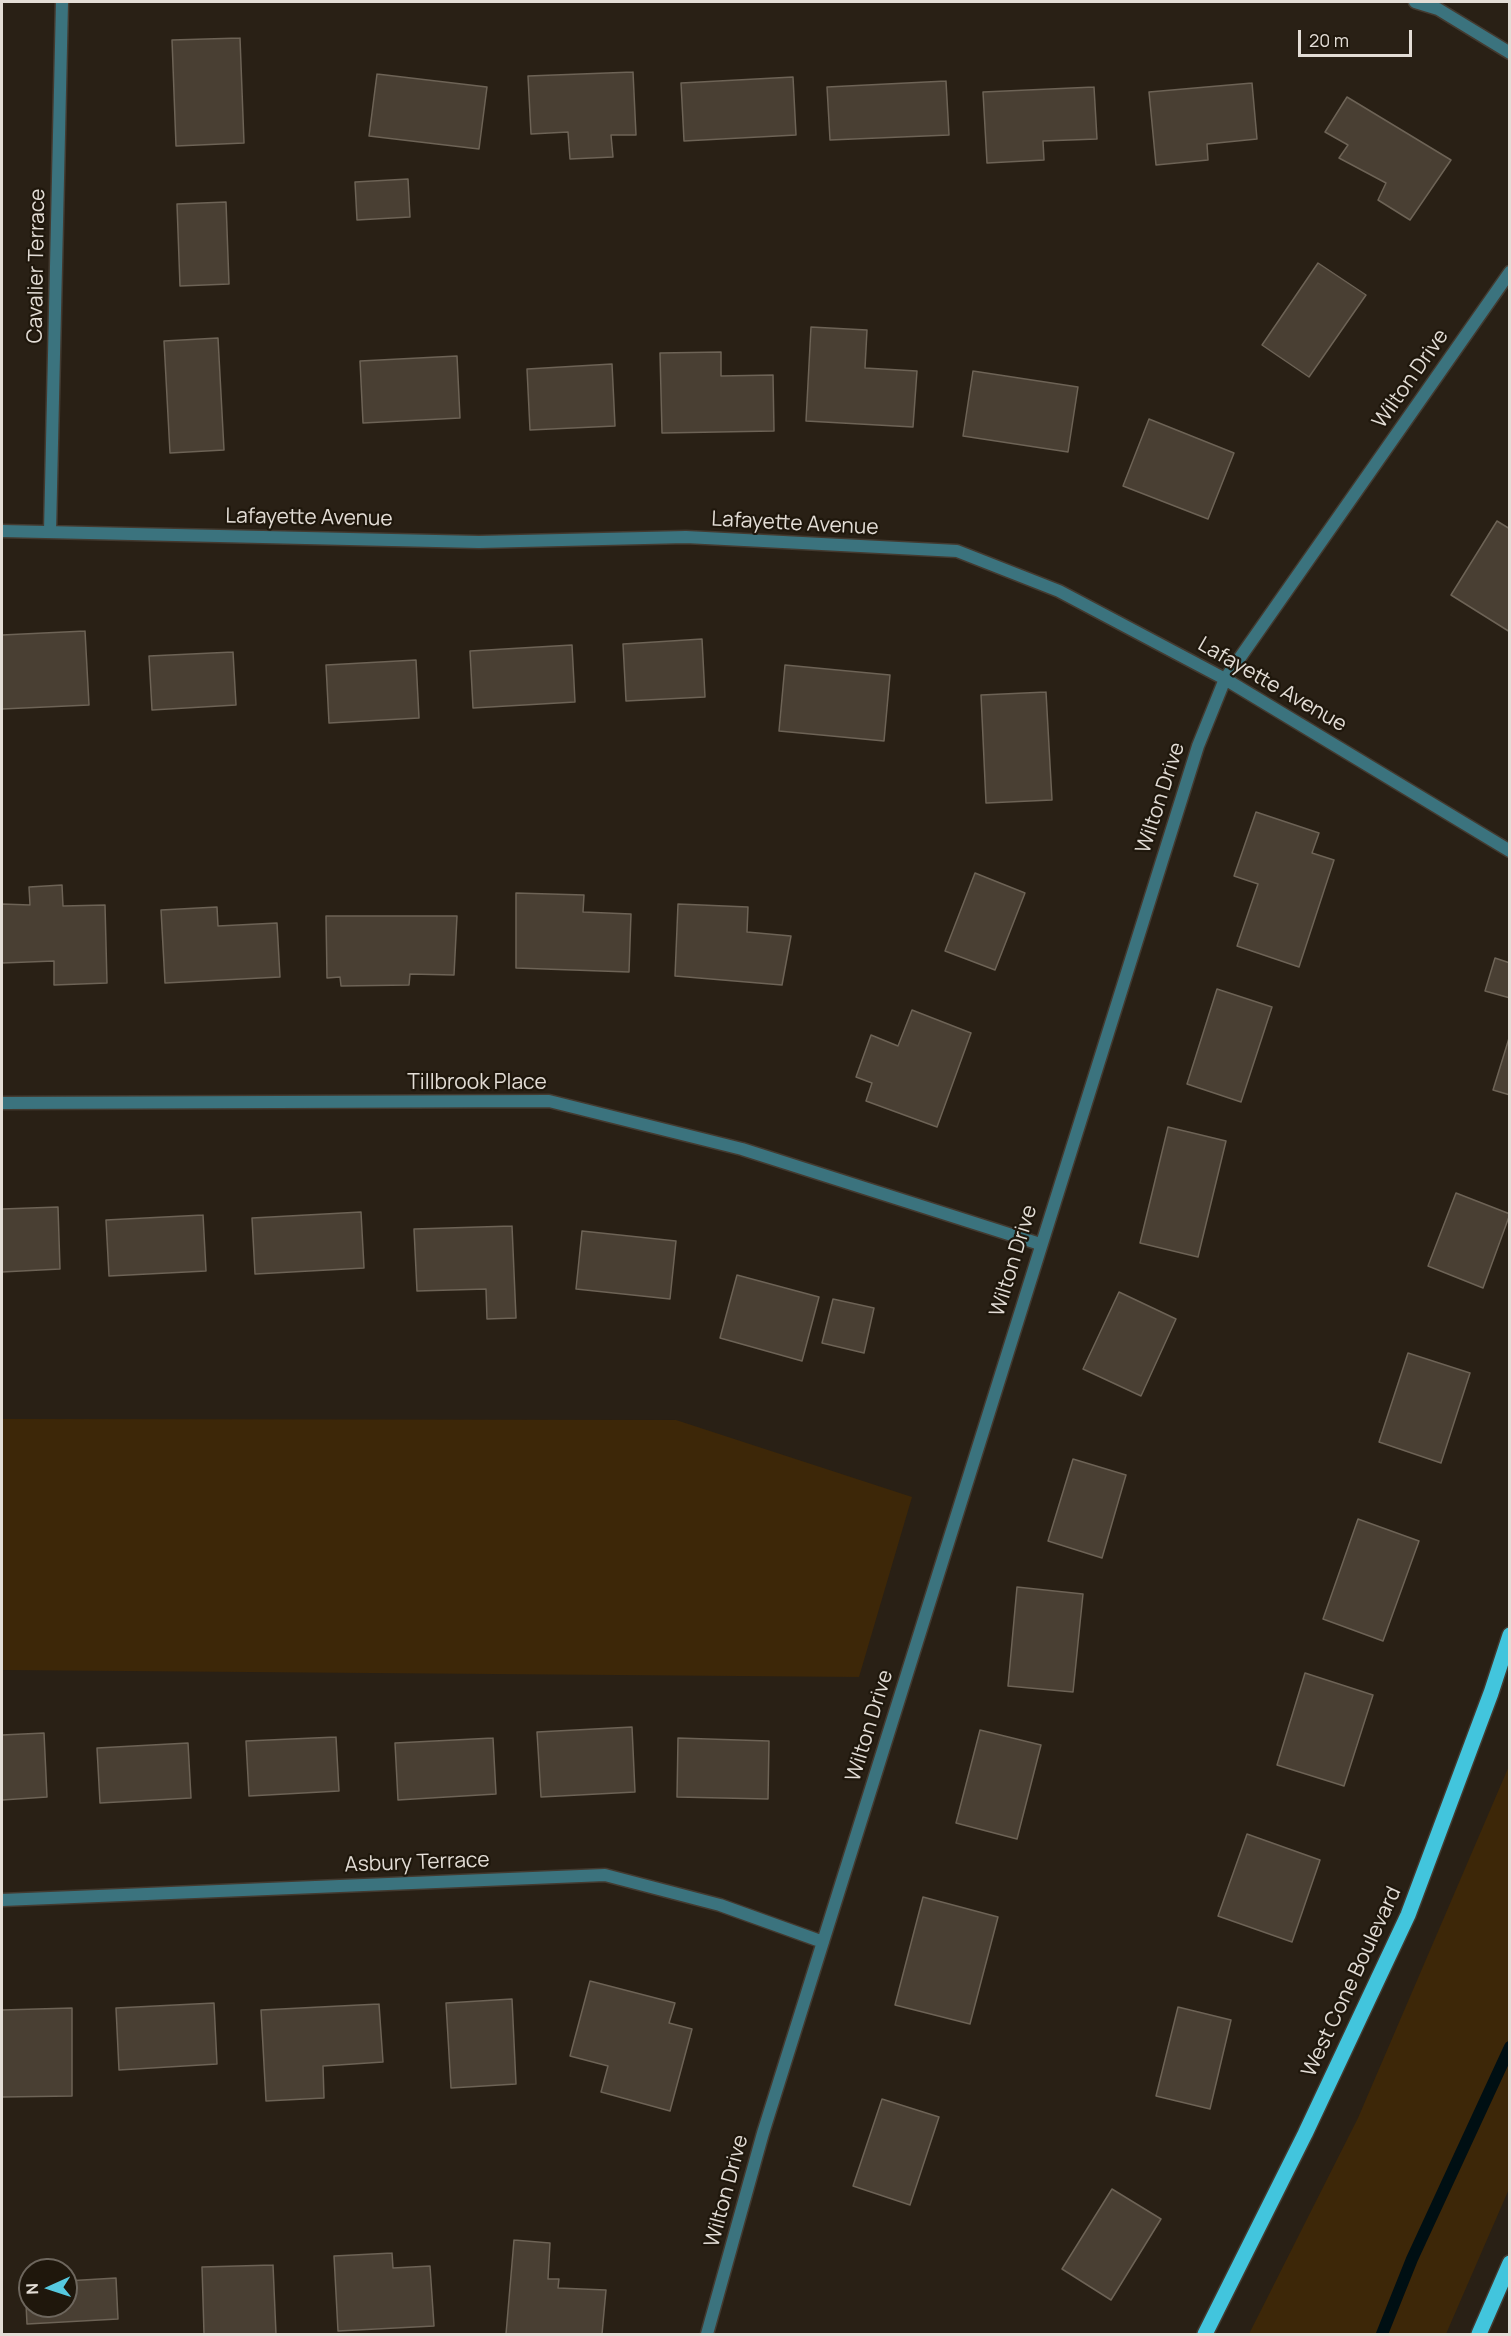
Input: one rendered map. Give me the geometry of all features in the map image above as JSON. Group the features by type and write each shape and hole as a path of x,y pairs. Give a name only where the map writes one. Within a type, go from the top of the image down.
{"main road":[{"name":"West Cone Boulevard","path":"1205,2334 1305,2134 1408,1916 1491,1693 1509,1635"},
{"path":"1479,2334 1509,2263"}],"street":[{"name":"Cavalier Terrace","path":"50,531 63,2"},
{"path":"1415,2 1438,9 1509,53"},
{"name":"Wilton Drive","path":"708,2334 763,2133 1198,746 1225,679 1509,272"},
{"name":"Lafayette Avenue","path":"2,531 479,542 686,537 957,551 1059,591 1225,679 1509,851"},
{"name":"Tillbrook Place","path":"2,1103 549,1101 742,1149 1040,1244"},
{"name":"Asbury Terrace","path":"2,1900 606,1875 720,1905 824,1942"}],"shaded area":[{"path":"2,1419 676,1420 912,1497 859,1677 2,1670"},
{"path":"1509,1766 1509,2189 1446,2334 1249,2334 1358,2118"}],"building":[{"path":"240,38 244,143 176,146 172,40"},
{"path":"633,72 636,135 611,135 613,157 570,159 568,132 531,134 528,76"},
{"path":"377,74 487,87 479,149 369,136"},
{"path":"793,77 796,135 684,141 681,83"},
{"path":"946,81 949,135 830,140 827,87"},
{"path":"1252,83 1257,139 1207,144 1208,160 1156,165 1149,92"},
{"path":"1094,87 1097,139 1043,141 1044,160 987,163 983,92"},
{"path":"1347,97 1451,160 1410,220 1378,200 1386,183 1339,158 1348,145 1325,132"},
{"path":"408,179 410,217 357,220 355,182"},
{"path":"226,202 229,284 180,286 177,204"},
{"path":"1318,263 1366,295 1309,377 1262,345"},
{"path":"811,327 867,330 865,368 917,371 913,427 806,421"},
{"path":"218,338 224,450 170,453 164,341"},
{"path":"721,352 721,376 773,375 774,431 662,433 660,353"},
{"path":"457,356 460,418 363,423 360,361"},
{"path":"612,364 615,426 530,430 527,369"},
{"path":"973,371 1078,387 1068,452 963,436"},
{"path":"1149,419 1234,453 1208,519 1123,486"},
{"path":"1497,521 1510,529 1510,632 1451,595"},
{"path":"85,631 89,705 2,709 2,635"},
{"path":"702,639 705,697 626,701 623,644"},
{"path":"572,645 575,702 473,708 470,651"},
{"path":"233,652 236,705 152,710 149,656"},
{"path":"416,660 419,718 329,723 326,665"},
{"path":"785,665 890,675 884,741 779,731"},
{"path":"1046,692 1052,800 986,803 981,695"},
{"path":"1256,812 1319,833 1312,853 1334,860 1299,967 1237,946 1258,884 1234,876"},
{"path":"975,873 1025,893 995,970 945,951"},
{"path":"62,885 63,906 105,905 107,983 54,985 54,961 2,963 2,904 30,905 29,887"},
{"path":"516,893 584,895 583,912 631,914 629,972 516,968"},
{"path":"678,904 748,907 747,932 791,936 782,985 675,976"},
{"path":"217,907 218,926 277,923 280,977 165,983 161,910"},
{"path":"326,916 457,916 454,975 410,974 409,985 341,986 340,977 327,978"},
{"path":"1495,958 1510,963 1510,998 1485,991"},
{"path":"1217,989 1272,1007 1241,1102 1187,1084"},
{"path":"912,1010 971,1033 937,1127 866,1101 872,1083 856,1077 871,1035 898,1046"},
{"path":"1510,1035 1510,1095 1493,1090"},
{"path":"1168,1127 1226,1141 1198,1257 1140,1243"},
{"path":"1456,1193 1510,1214 1483,1288 1428,1266"},
{"path":"58,1207 60,1269 2,1272 2,1209"},
{"path":"361,1212 364,1268 255,1274 252,1218"},
{"path":"203,1215 206,1271 109,1276 106,1220"},
{"path":"512,1226 516,1318 487,1319 486,1289 417,1291 414,1229"},
{"path":"582,1231 676,1241 670,1299 576,1289"},
{"path":"737,1275 819,1297 802,1361 720,1338"},
{"path":"1119,1292 1176,1319 1141,1396 1083,1369"},
{"path":"833,1299 874,1308 864,1353 822,1343"},
{"path":"1408,1353 1470,1373 1441,1463 1379,1442"},
{"path":"1073,1459 1126,1475 1102,1558 1048,1541"},
{"path":"1358,1519 1419,1541 1383,1641 1323,1619"},
{"path":"1017,1587 1083,1594 1073,1692 1008,1686"},
{"path":"1305,1673 1373,1695 1344,1786 1277,1765"},
{"path":"632,1727 635,1792 541,1797 537,1732"},
{"path":"980,1730 1041,1745 1017,1839 956,1823"},
{"path":"44,1733 47,1797 2,1800 2,1735"},
{"path":"336,1737 339,1791 249,1796 246,1741"},
{"path":"493,1738 496,1794 398,1800 395,1743"},
{"path":"678,1738 769,1741 768,1799 677,1797"},
{"path":"188,1743 191,1798 100,1803 97,1748"},
{"path":"1247,1834 1320,1860 1292,1942 1218,1916"},
{"path":"923,1897 998,1917 970,2024 895,2005"},
{"path":"590,1981 675,2003 669,2023 692,2029 670,2111 601,2092 608,2066 570,2056"},
{"path":"512,1999 516,2084 451,2088 446,2003"},
{"path":"214,2003 217,2064 119,2070 116,2008"},
{"path":"379,2004 383,2062 323,2066 324,2098 266,2101 261,2010"},
{"path":"1178,2007 1231,2020 1210,2109 1156,2096"},
{"path":"72,2008 72,2096 2,2097 2,2010"},
{"path":"882,2099 939,2117 910,2205 853,2186"},
{"path":"1112,2189 1161,2219 1111,2300 1062,2269"},
{"path":"514,2240 550,2243 548,2279 559,2279 558,2288 606,2290 602,2334 506,2334"},
{"path":"392,2253 393,2268 430,2266 434,2326 338,2331 334,2256"},
{"path":"273,2265 276,2334 204,2334 202,2267"},
{"path":"116,2278 118,2319 27,2324 27,2318 78,2318 78,2280"}],"waterway":[{"path":"1382,2334 1412,2259 1510,2047"}]}
